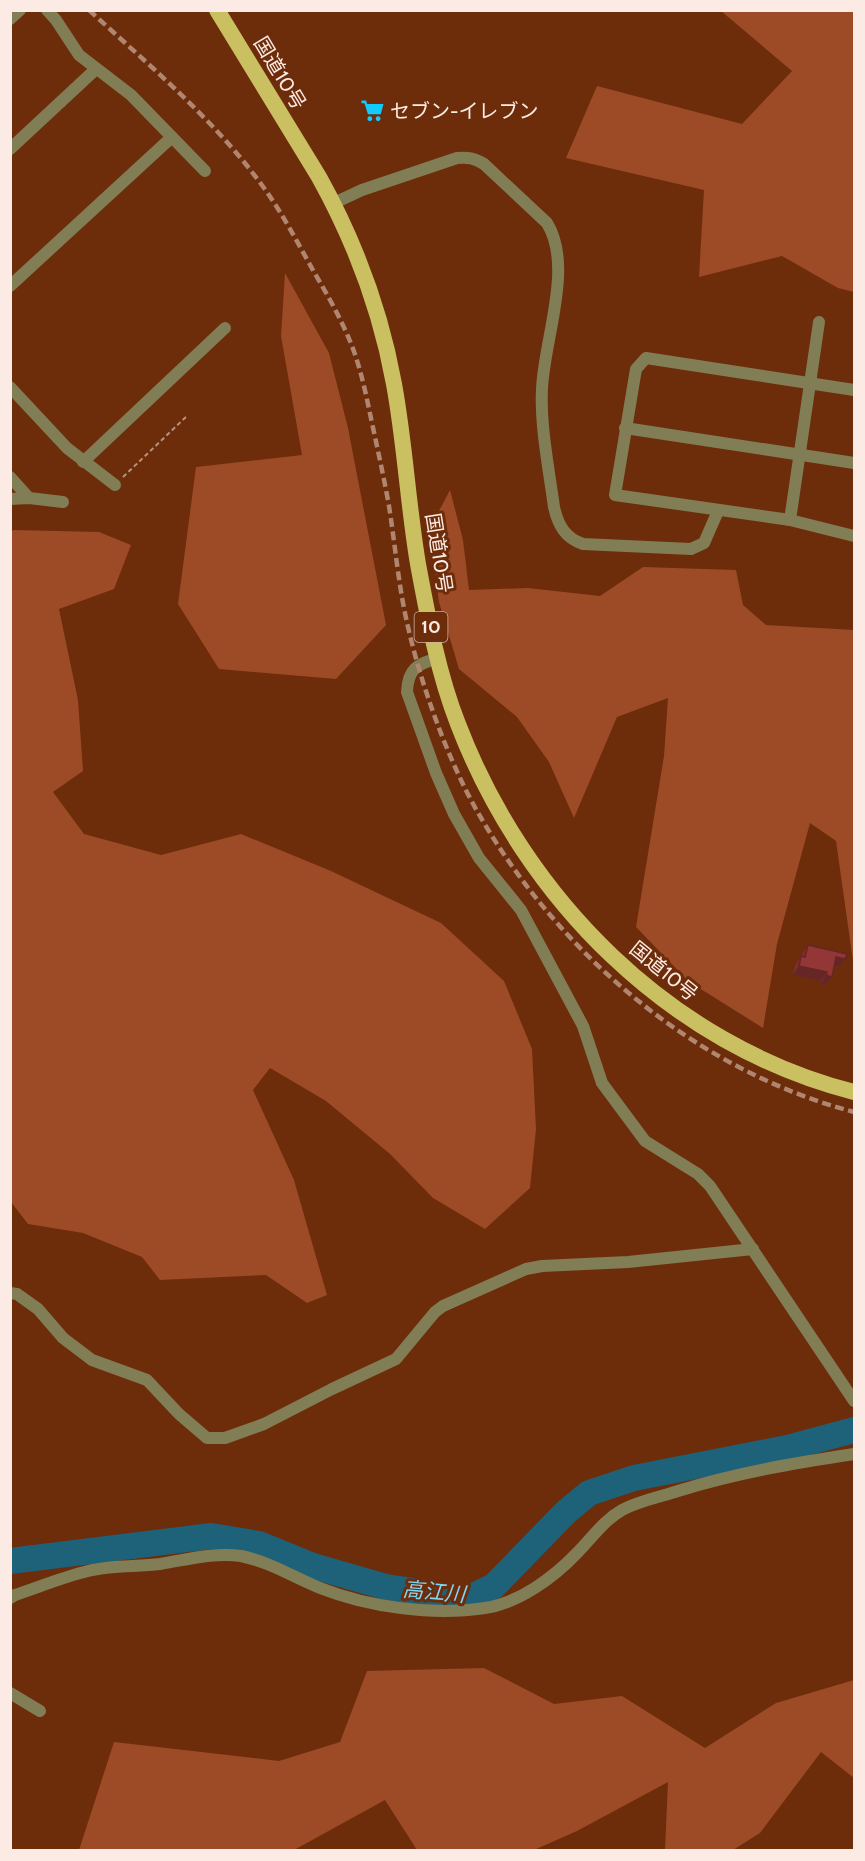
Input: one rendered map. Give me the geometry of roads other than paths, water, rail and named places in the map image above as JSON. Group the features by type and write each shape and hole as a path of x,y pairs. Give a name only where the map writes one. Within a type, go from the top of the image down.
{"highway":[{"name":"国道10号","path":"217,10 334,203 367,282 387,351 394,386 418,563 437,658 458,725 497,810 532,865 569,912 651,990 712,1032 801,1074 855,1092"}],"street":[{"path":"10,19 20,10"},
{"path":"47,10 61,27 75,51 131,95 205,171"},
{"path":"10,149 96,69"},
{"path":"10,286 172,137"},
{"path":"334,203 362,190 457,158 467,157 484,164 547,223 553,232 556,244 556,289 543,368 542,391 554,507 559,525 569,537 583,544 691,549 705,543 718,511"},
{"path":"790,520 819,322"},
{"path":"83,462 225,328"},
{"path":"855,390 646,358 636,369 615,495 790,520 855,536"},
{"path":"10,387 50,431 83,462 115,484"},
{"path":"625,428 855,463"},
{"path":"10,477 29,498"},
{"path":"10,499 29,498 63,502"},
{"path":"437,658 418,664 414,668 408,680 406,692 436,773 454,814 487,868 521,910 583,1026 599,1077 645,1142 704,1180 853,1397"},
{"path":"10,1293 17,1294 38,1309 63,1338 92,1360 147,1380 179,1414 207,1438 225,1438 264,1424 396,1359 442,1306 526,1269 542,1266 639,1261 753,1249"},
{"path":"10,1598 90,1570 158,1564 216,1554 240,1556 263,1562 355,1600 447,1612 487,1608 521,1596 552,1575 576,1554 603,1523 624,1509 726,1476 785,1464 855,1454"},
{"path":"10,1693 40,1711"}],"waterway":[{"name":"高江川","path":"10,1561 211,1536 259,1544 313,1566 386,1587 463,1598 476,1595 494,1586 566,1512 589,1493 634,1478 787,1448 854,1430"}],"railway":[{"path":"89,10 186,99 252,172 282,216 342,323 360,371 381,464 406,618 418,666 444,742 455,766 477,811 510,863 548,912 590,958 636,999 686,1036 739,1067 795,1093 854,1112"}],"place":[{"name":"セブン-イレブン","path":"372,111"}]}
